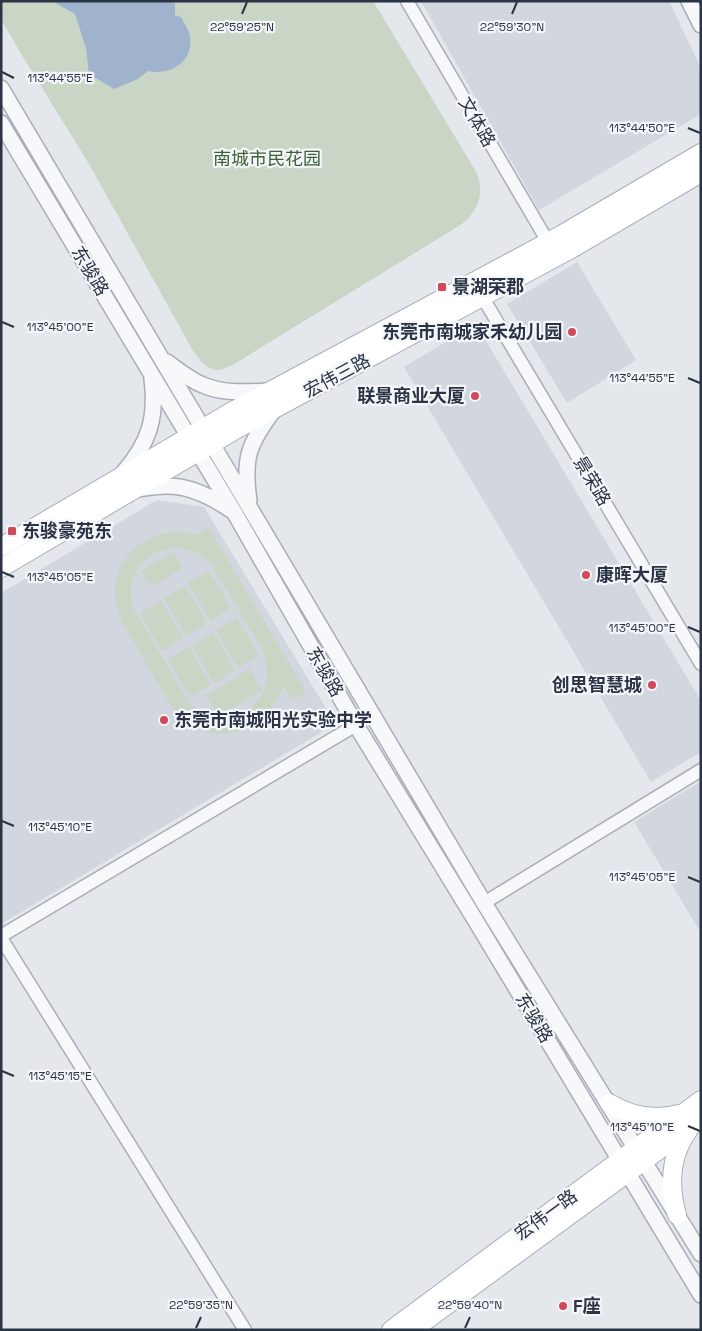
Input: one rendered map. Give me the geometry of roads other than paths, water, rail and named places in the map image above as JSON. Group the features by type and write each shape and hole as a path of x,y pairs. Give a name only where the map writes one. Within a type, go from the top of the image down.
{"main road":[{"name":"宏伟三路","path":"1,547 196,432 548,242 701,153"},
{"name":"宏伟三路","path":"1,568 206,448 574,248 701,173"},
{"name":"宏伟一路","path":"413,1330 640,1154 693,1118 701,1100"},
{"path":"609,1103 632,1114 645,1117 671,1116 693,1118 678,1148 674,1161 672,1188 677,1215"},
{"name":"宏伟一路","path":"391,1330 623,1167"}],"street":[{"name":"文体路","path":"407,1 548,242"},
{"path":"689,1 701,25"},
{"name":"东骏路","path":"1,88 162,359 196,432"},
{"name":"东骏路","path":"1,122 151,373 250,505 484,902 701,1254"},
{"name":"景荣路","path":"483,298 701,664"},
{"path":"162,359 202,385 225,392 270,391"},
{"path":"120,476 135,460 145,442 152,419 154,397 151,373"},
{"path":"250,505 246,464 252,443 260,428 274,410"},
{"name":"东骏路","path":"206,448 234,512 356,726 466,904 701,1295"},
{"path":"135,490 166,486 192,490 216,499 234,512"},
{"path":"245,1330 1,937 356,726"},
{"path":"484,902 701,770"}],"water":[{"path":"54,1 175,1 175,15 181,17 190,36 188,53 179,65 172,69 157,72 148,71 138,79 114,89 89,74 86,48 75,14"}],"place":[{"name":"景湖荣郡","path":"442,287"},
{"name":"东莞市南城家禾幼儿园","path":"572,332"},
{"name":"联景商业大厦","path":"475,396"},
{"name":"东骏豪苑东","path":"12,531"},
{"name":"康晖大厦","path":"586,575"},
{"name":"创思智慧城","path":"652,685"},
{"name":"东莞市南城阳光实验中学","path":"164,720"},
{"name":"F座","path":"563,1306"}],"park label":[{"name":"南城市民花园","path":"267,159"}]}
